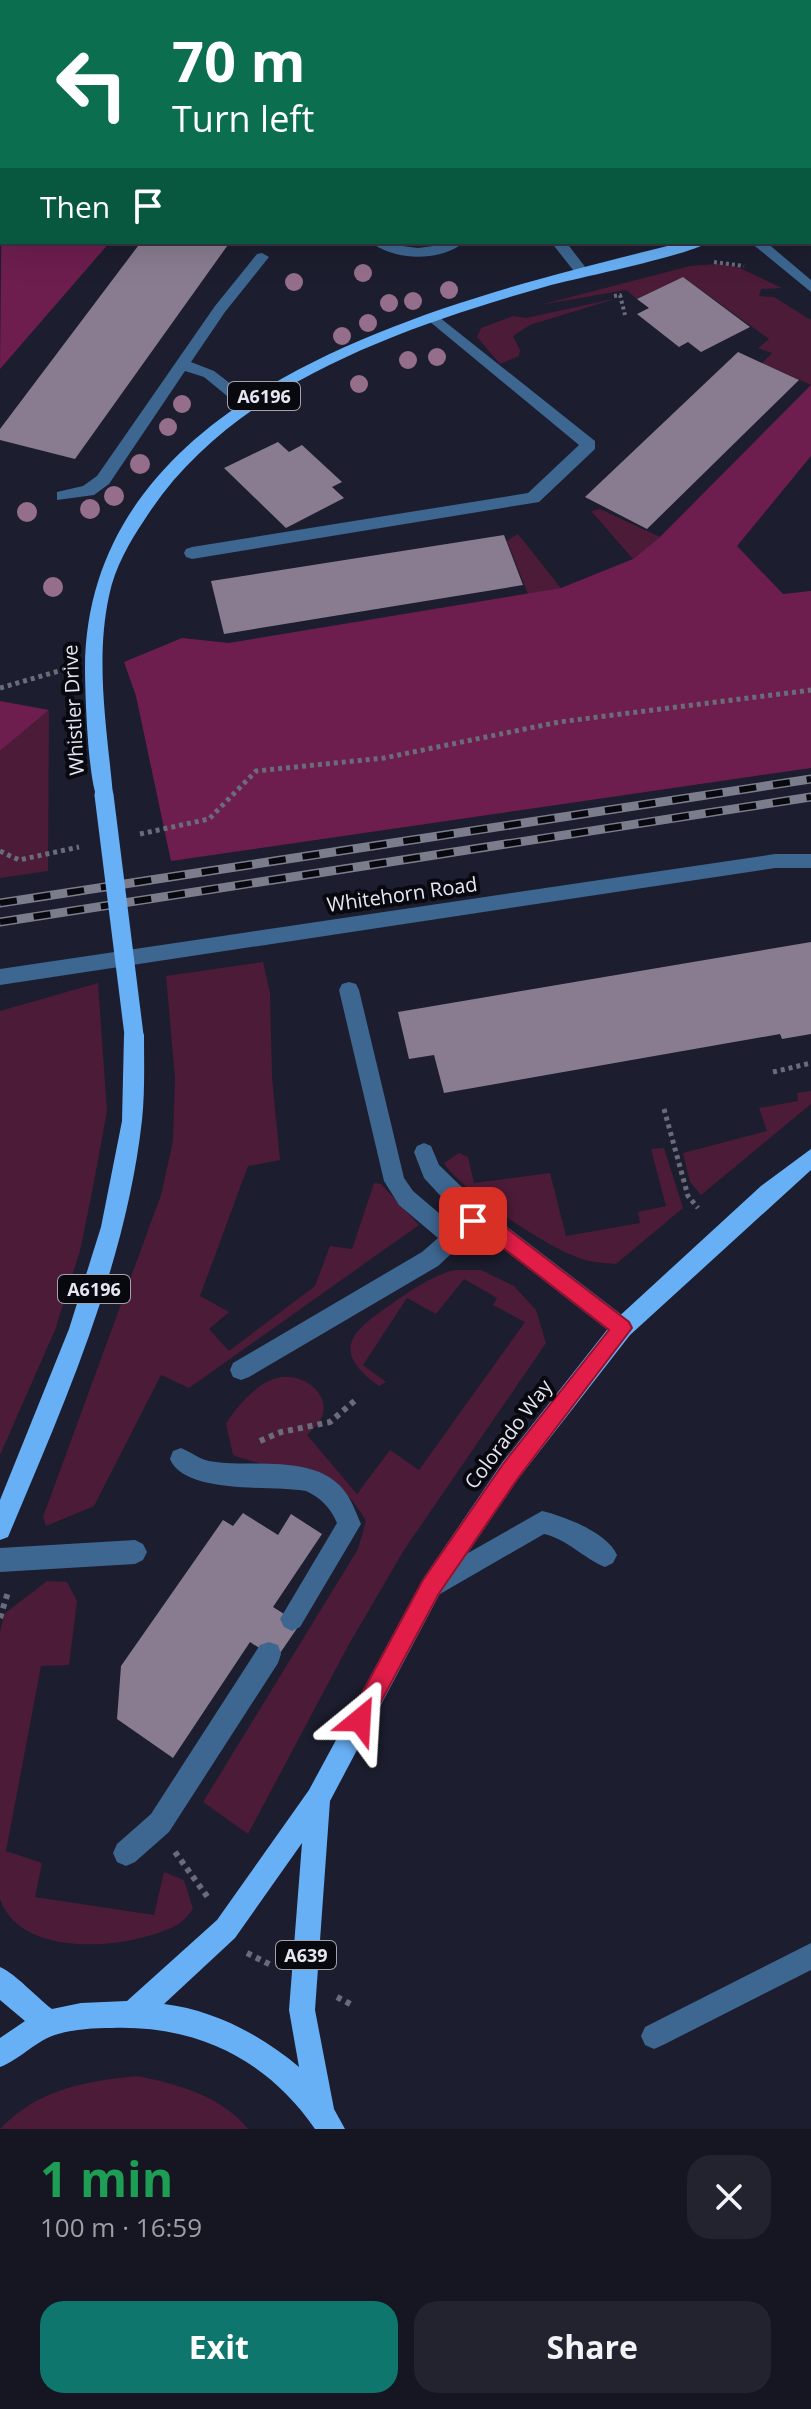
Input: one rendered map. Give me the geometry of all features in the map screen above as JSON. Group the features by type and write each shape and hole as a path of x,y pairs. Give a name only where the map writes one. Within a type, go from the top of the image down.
{"main road":[{"name":"Whistler Drive","path":"0,1529 97,1283 120,1193 132,1120 134,1035 104,795 93,659 99,601 132,518 162,477 207,435 248,405 310,370 434,318 582,272 693,244"},
{"name":"Colorado Way","path":"136,2011 226,1929 318,1799 431,1587 510,1471 622,1328 768,1193 811,1158"},
{"name":"Colorado Way","path":"318,1799 302,2010 325,2119"},
{"path":"0,1980 14,1996 48,2023"},
{"name":"A639","path":"0,2054 48,2023 136,2011 197,2021 266,2055 325,2119"}],"street":[{"path":"383,244 419,253 452,244"},
{"path":"560,244 582,272"},
{"path":"759,244 811,287"},
{"path":"63,496 88,491 103,480 182,364 262,257"},
{"path":"192,553 533,498 589,445 434,318"},
{"path":"182,364 209,374 248,405"},
{"name":"Whitehorn Road","path":"0,977 775,861 811,861"},
{"path":"349,990 394,1181 406,1198 453,1238"},
{"path":"424,1152 425,1165 470,1208 473,1221"},
{"path":"241,1370 430,1259 473,1221"},
{"path":"473,1221 490,1226 622,1328"},
{"path":"181,1459 203,1471 309,1479 339,1500 349,1524 292,1619"},
{"path":"431,1587 542,1522 563,1527 605,1555"},
{"path":"0,1560 135,1552"},
{"path":"126,1853 160,1823 269,1654"},
{"path":"654,2036 811,1956"}],"path":[{"path":"710,261 756,269"},
{"path":"605,298 620,295 625,315"},
{"path":"0,688 93,659"},
{"path":"256,771 384,758 559,722 811,690"},
{"path":"773,1072 811,1063"},
{"path":"664,1109 688,1196 698,1208"},
{"path":"223,1472 251,1445 281,1432 330,1422 358,1398"},
{"path":"160,1823 181,1863 215,1906"}],"shaded area":[{"path":"1,244 108,244 0,369"},
{"path":"717,264 738,267 782,288 761,289 759,296 774,297 811,320 811,385 762,363 772,353 758,348 769,339 683,277 637,299 626,290 540,305 690,266"},
{"path":"618,298 530,325 513,336 520,350 519,356 500,364 477,337 481,328 513,316 526,318"},
{"path":"811,385 811,456 737,546 783,594 811,591 811,768 171,861 136,696 124,662 182,638 229,643 561,588 633,559 660,537"},
{"path":"600,509 660,537 633,559 591,511"},
{"path":"518,534 561,588 528,594 507,541"},
{"path":"0,701 49,710 0,751"},
{"path":"49,710 48,871 0,878 0,751"},
{"path":"263,962 270,993 272,1077 280,1160 248,1166 200,1296 229,1312 209,1329 229,1351 315,1286 330,1246 352,1249 374,1183 381,1184 419,1225 189,1388 161,1375 94,1506 46,1526 43,1517 161,1195 173,1141 175,1078 166,976"},
{"path":"98,983 107,1111 80,1251 55,1330 0,1455 0,1011"},
{"path":"811,1091 811,1104 701,1195 690,1182 683,1153 767,1131 759,1108 798,1101 797,1093"},
{"path":"664,1148 683,1208 616,1264 579,1258 560,1250 484,1201 444,1163 459,1153 468,1157 474,1183 550,1173 566,1236 640,1223 638,1212 666,1206 651,1149"},
{"path":"454,1270 481,1270 514,1286 536,1310 546,1343 404,1550 348,1646 248,1834 203,1802 358,1549 366,1521 339,1488 324,1479 233,1455 226,1424 241,1403 262,1385 277,1378 296,1378 314,1387 323,1402 320,1421 307,1435 357,1494 390,1450 419,1470 525,1322 493,1305 497,1298 464,1279 436,1314 407,1298 363,1365 386,1382 379,1386 354,1361 352,1340 367,1322 400,1298 429,1280"},
{"path":"47,1581 67,1582 77,1601 69,1665 41,1666 6,1851 42,1863 35,1897 154,1915 164,1872 184,1880 193,1909 178,1925 155,1934 105,1944 52,1940 30,1932 12,1919 0,1899 0,1632 4,1614"},
{"path":"138,2076 198,2093 225,2108 248,2129 0,2129 30,2105 63,2089"}],"building":[{"path":"139,244 229,244 75,459 0,440 0,429"},
{"path":"683,277 750,327 701,352 688,342 679,347 637,314 649,308 637,299"},
{"path":"738,352 799,380 647,529 585,497"},
{"path":"278,442 289,452 302,445 342,482 332,487 344,498 286,528 224,468"},
{"path":"504,535 523,585 224,634 211,581"},
{"path":"811,942 811,1034 782,1039 780,1034 444,1093 434,1055 409,1059 398,1012"},
{"path":"243,1513 278,1535 291,1514 322,1534 273,1607 300,1624 276,1659 250,1642 173,1758 117,1719 121,1666 223,1520 233,1526"}],"railway":[{"path":"0,903 811,779"},
{"path":"0,922 811,797"}],"route":[{"path":"360,1720 431,1587 510,1471 622,1328 490,1226 473,1221"}]}
